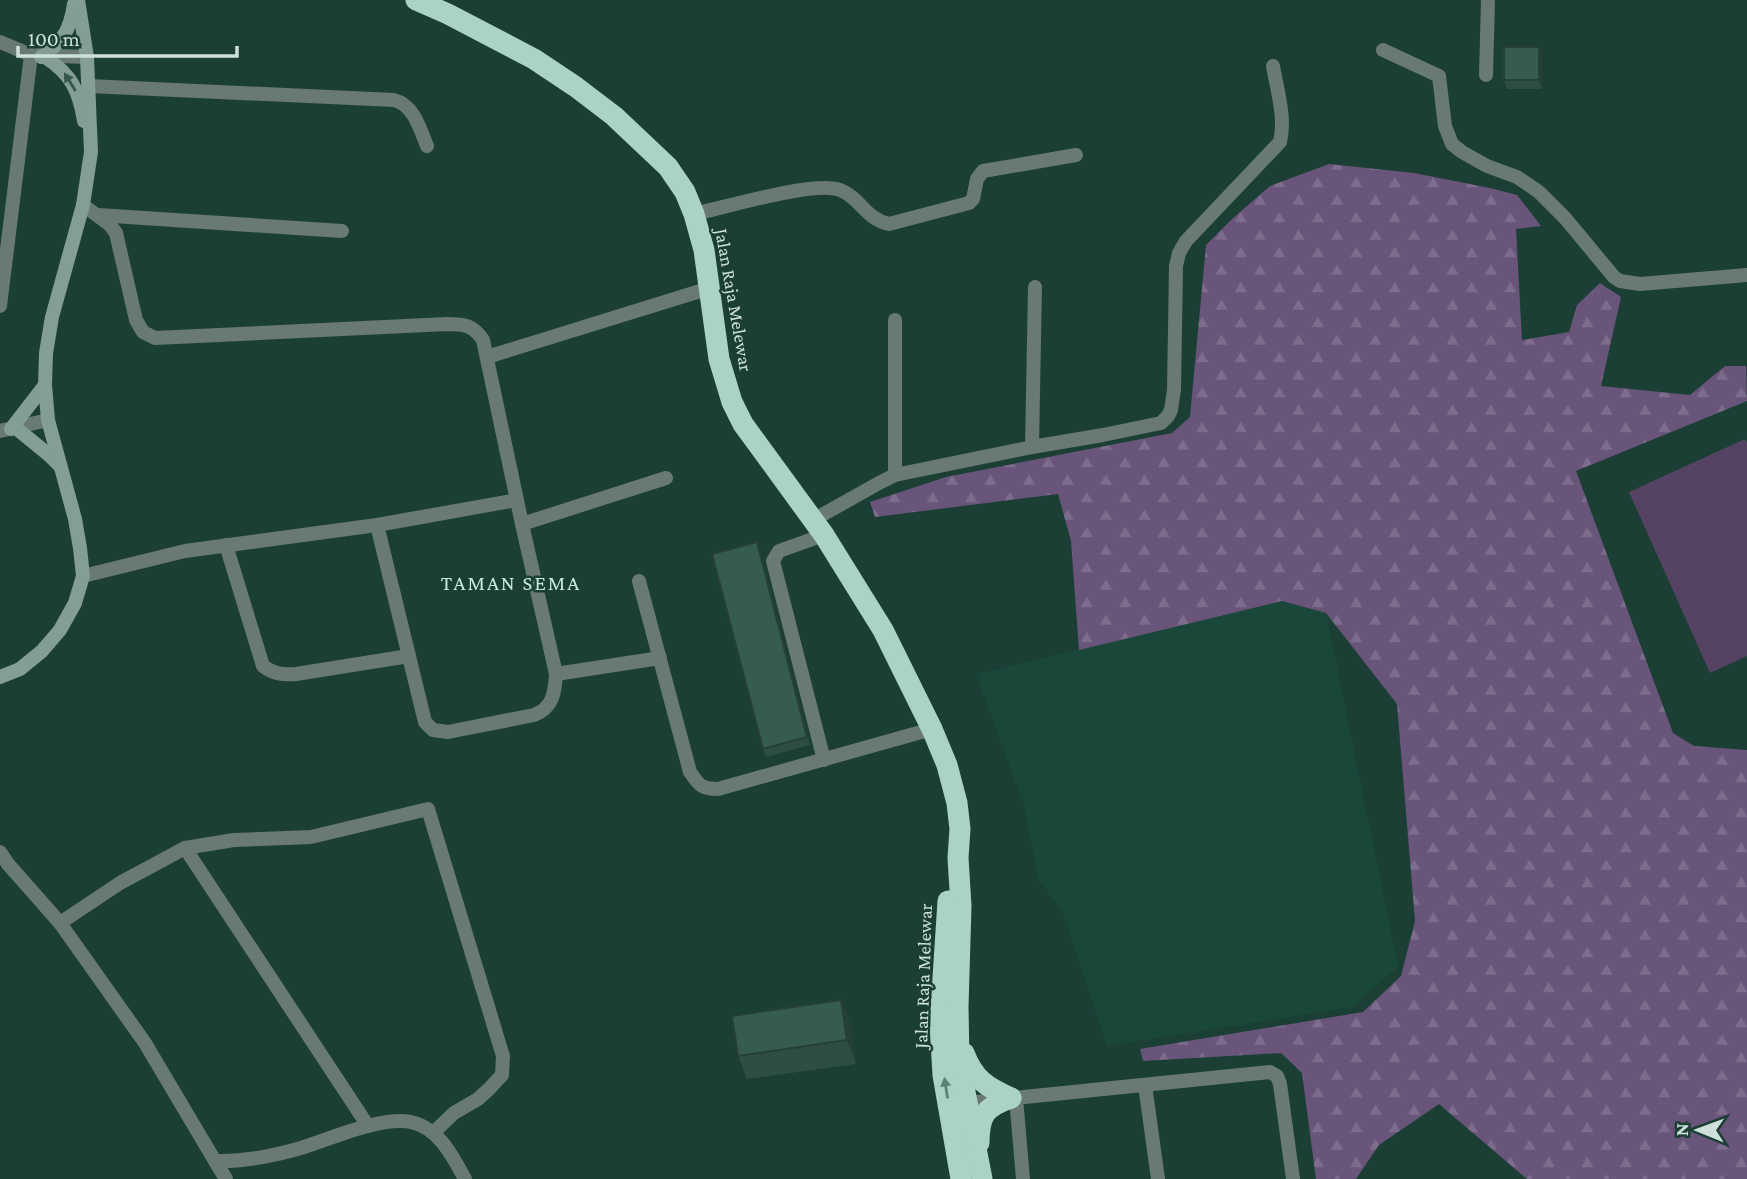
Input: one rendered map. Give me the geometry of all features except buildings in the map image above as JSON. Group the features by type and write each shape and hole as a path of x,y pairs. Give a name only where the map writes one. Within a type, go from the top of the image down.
{"highway":[{"name":"Jalan Raja Melewar","path":"416,0 452,7 576,87 614,116 668,167 685,192 704,250 719,359 732,402 743,424 819,528 883,630 932,729 953,783 960,829 958,858 961,906 957,1007 960,1061 967,1103 970,1173"},
{"name":"Jalan Raja Melewar","path":"958,858 950,884 940,1024 943,1074 970,1173"},
{"path":"957,1007 965,1054 972,1071 983,1084 1013,1098"},
{"path":"970,1173 986,1111 994,1104 1013,1098"}],"street":[{"path":"39,56 56,46 67,31 76,0"},
{"path":"0,677 20,669 42,651 60,630 75,603 83,576 75,519 48,420 45,385 46,353 52,317 83,205 91,152 87,57 76,0"},
{"path":"1486,75 1488,0"},
{"path":"0,42 39,56 66,73 72,81 84,117 90,164"},
{"path":"1383,50 1439,76 1445,126 1452,144 1487,166 1517,177 1539,192 1606,269 1620,281 1640,284 1747,275"},
{"path":"39,56 87,57"},
{"path":"0,306 39,56"},
{"path":"824,760 773,561 779,551 819,528 879,483 895,475 1161,423 1171,410 1174,390 1176,266 1179,253 1186,241 1280,142 1282,122 1273,66"},
{"path":"89,86 394,100 402,102 413,113 428,146"},
{"path":"694,214 780,194 828,187 848,194 873,218 889,224 969,203 973,200 977,179 983,171 1076,156"},
{"path":"83,205 110,225 116,233 136,320 143,332 155,338 458,324 467,325 477,331 483,340 487,357 556,674 555,692 543,712 449,732 433,730 425,722 377,525"},
{"path":"97,215 342,231"},
{"path":"1032,447 1035,287"},
{"path":"487,357 710,288"},
{"path":"895,320 895,475"},
{"path":"9,429 45,385"},
{"path":"9,429 48,420"},
{"path":"9,429 42,448 61,467"},
{"path":"522,524 666,478"},
{"path":"83,576 185,551 377,525 517,500"},
{"path":"226,545 263,666 271,671 281,675 296,674 409,656"},
{"path":"639,581 690,772 698,784 707,789 718,789 932,729"},
{"path":"556,674 660,658"},
{"path":"60,923 120,883 185,849 234,840 311,837 429,809 503,1056 502,1075 496,1082 478,1098 454,1113 433,1133"},
{"path":"185,849 368,1126"},
{"path":"3,864 60,923 145,1043 226,1179"},
{"path":"967,1103 1270,1072 1277,1076 1280,1084 1293,1179"},
{"path":"1145,1085 1158,1179"},
{"path":"1013,1098 1023,1179"},
{"path":"215,1161 239,1162 297,1149 368,1126 391,1121 412,1122 433,1133 450,1151 465,1179"}],"shaded area":[{"path":"1745,439 1747,656 1710,673 1629,492"},
{"path":"1282,601 1326,613 1398,967 1352,1007 1107,1046 1063,912 1039,880 1024,805 976,674"}],"green space":[{"path":"1329,164 1414,173 1517,195 1541,226 1516,229 1522,340 1569,332 1577,305 1600,283 1621,297 1601,386 1690,395 1725,366 1746,366 1747,401 1576,471 1673,733 1694,746 1747,750 1747,1179 1527,1179 1439,1104 1379,1145 1356,1179 1316,1179 1302,1073 1281,1053 1143,1061 1140,1049 1363,1012 1401,976 1415,921 1397,704 1326,613 1282,601 1079,650 1071,541 1058,494 875,517 870,502 946,477 1172,433 1190,417 1206,245 1270,186"}],"district":[{"name":"TAMAN SEMA","path":"511,583"}]}
